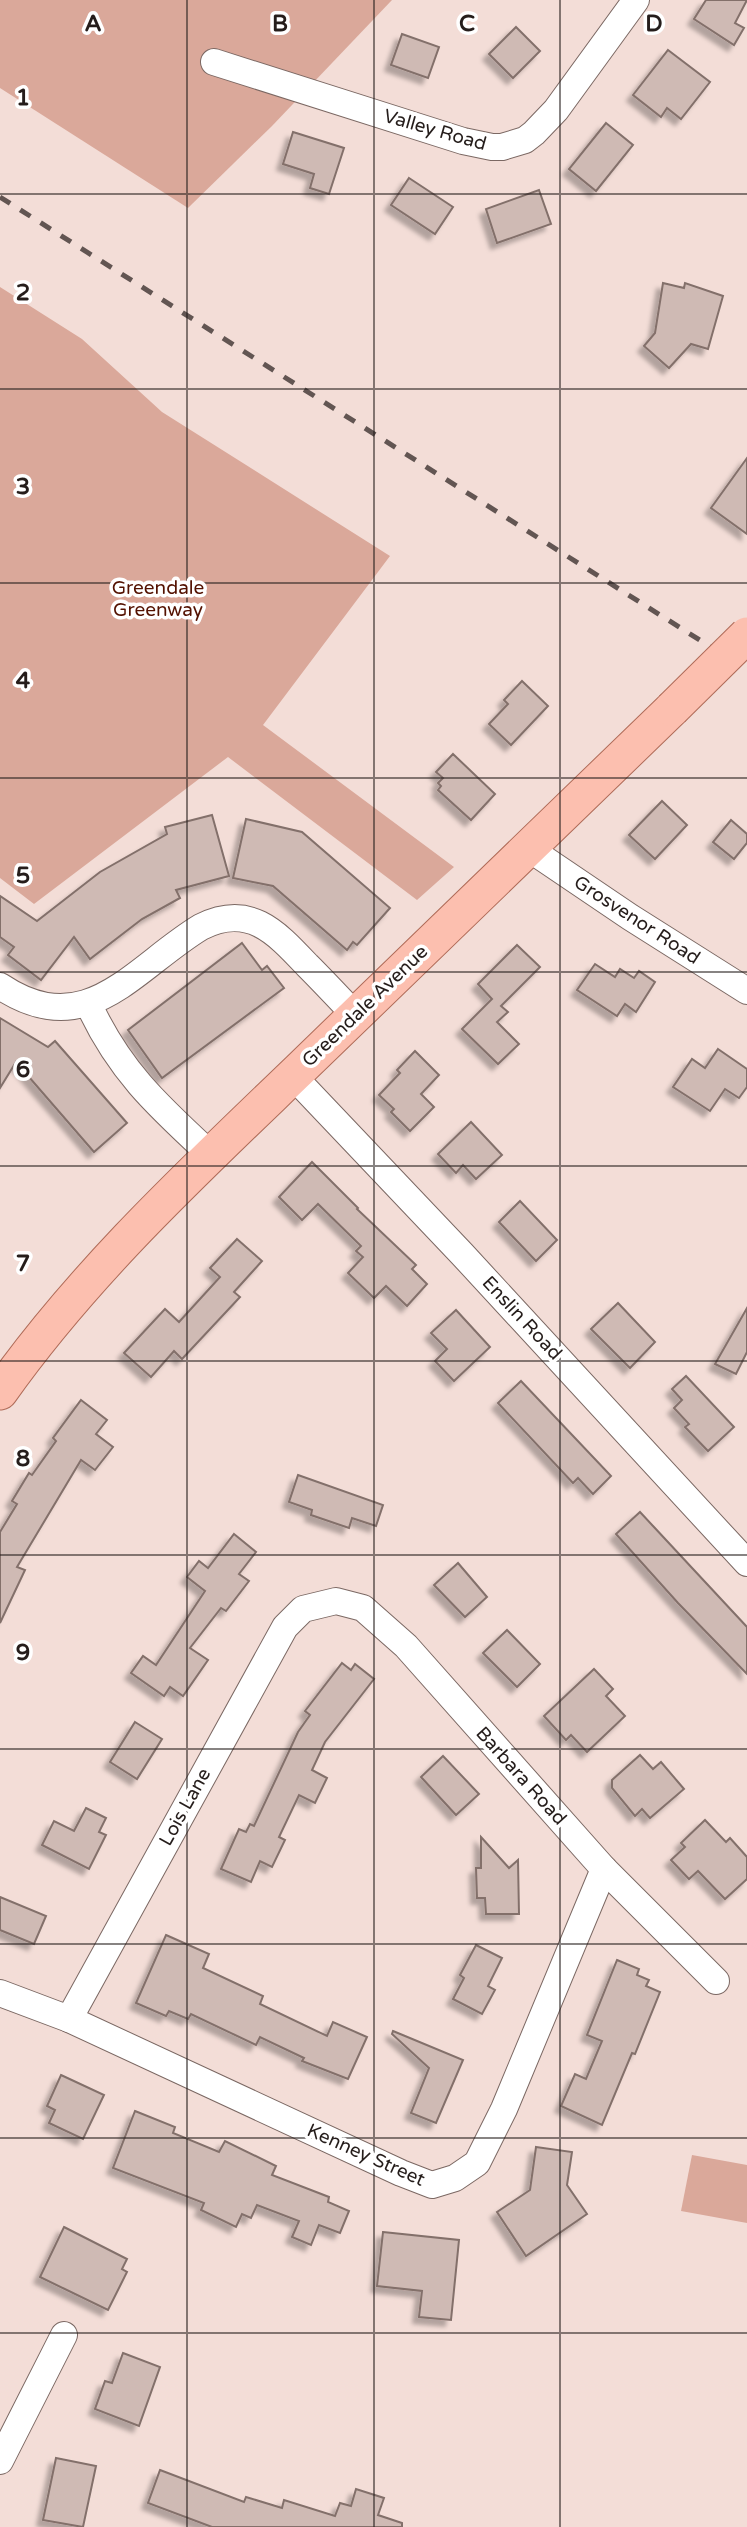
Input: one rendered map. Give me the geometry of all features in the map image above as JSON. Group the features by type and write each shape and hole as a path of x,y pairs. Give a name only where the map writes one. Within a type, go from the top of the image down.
{"main road":[{"name":"Greendale Avenue","path":"0,1392 48,1328 100,1268 211,1155 747,635"}],"street":[{"name":"Valley Road","path":"214,62 463,141 502,147 525,140 545,123 636,0"},
{"name":"Grosvenor Road","path":"528,848 629,917 747,991"},
{"path":"0,986 21,999 51,1007 89,1003 103,998 124,984 201,927 210,922 237,918 251,920 275,933 355,1015"},
{"path":"89,1003 112,1049 134,1080 211,1155"},
{"name":"Enslin Road","path":"293,1076 462,1254 747,1563"},
{"name":"Barbara Road","path":"313,1606 336,1601 363,1608 406,1646 604,1869 716,1981"},
{"name":"Lois Lane","path":"69,2019 285,1627 303,1609 313,1606"},
{"name":"Kenney Street","path":"0,1993 69,2019 432,2185 456,2178 477,2163 504,2109 604,1869"},
{"path":"0,2461 64,2335"}],"green space":[{"path":"0,0 392,0 272,126 188,208 0,88"},
{"name":"Greendale Greenway","path":"0,287 82,339 162,412 390,556 263,725 454,867 417,900 228,757 34,904 0,878"},
{"path":"692,2155 747,2165 747,2223 681,2211"}],"building":[{"path":"706,0 747,0 735,23 744,28 734,45 694,19"},
{"path":"516,27 540,51 513,78 489,54"},
{"path":"402,34 439,47 428,78 391,65"},
{"path":"668,50 710,82 681,119 667,108 661,117 633,95"},
{"path":"606,123 633,145 596,191 569,169"},
{"path":"293,132 344,148 329,194 310,188 314,174 283,164"},
{"path":"409,178 453,207 435,234 391,205"},
{"path":"539,190 551,224 497,243 486,209"},
{"path":"663,283 684,288 685,283 723,296 708,349 691,344 669,368 644,346 655,333"},
{"path":"747,458 747,534 711,508"},
{"path":"522,681 548,706 511,745 489,724 508,704 504,700"},
{"path":"453,754 495,794 471,820 438,790 441,786 438,783 443,778 436,772"},
{"path":"662,801 687,825 655,859 629,835"},
{"path":"212,815 229,876 176,890 180,898 142,919 90,959 74,937 41,980 8,955 14,947 0,937 0,896 37,921 100,872 167,834 165,827"},
{"path":"246,819 302,832 390,908 357,945 353,942 347,950 273,886 233,878"},
{"path":"731,820 747,834 747,843 734,859 713,842"},
{"path":"242,943 262,970 267,966 284,988 162,1078 128,1030"},
{"path":"517,945 540,967 501,1006 508,1012 497,1022 519,1044 498,1064 462,1029 492,999 478,984"},
{"path":"595,964 615,977 620,969 634,978 639,971 655,982 636,1012 625,1004 617,1016 577,990"},
{"path":"0,1018 48,1047 55,1041 127,1123 94,1152 16,1062 0,1088"},
{"path":"718,1049 747,1069 747,1087 739,1098 725,1089 710,1111 673,1087 692,1059 705,1068"},
{"path":"415,1051 439,1075 421,1094 434,1107 410,1131 391,1112 394,1109 379,1095 400,1073 397,1070"},
{"path":"471,1122 502,1155 476,1179 463,1165 456,1173 438,1154"},
{"path":"312,1162 416,1265 412,1269 427,1284 407,1306 386,1286 374,1298 348,1273 363,1257 356,1251 361,1246 318,1204 302,1220 279,1197"},
{"path":"520,1201 557,1240 536,1261 499,1222"},
{"path":"237,1239 262,1261 234,1292 240,1297 182,1359 174,1351 151,1377 124,1353 165,1309 179,1322 220,1277 210,1268"},
{"path":"618,1303 655,1342 630,1368 591,1329"},
{"path":"747,1308 747,1352 736,1374 715,1364"},
{"path":"456,1310 490,1347 454,1381 435,1361 447,1349 431,1333"},
{"path":"686,1376 734,1427 708,1451 685,1427 689,1424 674,1408 682,1400 672,1389"},
{"path":"521,1381 611,1476 593,1494 578,1478 573,1483 498,1403"},
{"path":"81,1400 107,1420 96,1434 113,1447 95,1470 81,1460 17,1567 25,1570 0,1623 0,1532 17,1504 12,1501 29,1473 32,1475 56,1441 53,1438"},
{"path":"298,1475 383,1505 376,1526 352,1518 349,1528 311,1515 312,1510 289,1502"},
{"path":"640,1512 747,1627 747,1674 616,1534"},
{"path":"234,1534 256,1552 239,1574 249,1581 226,1611 221,1608 190,1648 208,1660 183,1696 170,1687 164,1696 131,1673 143,1656 156,1665 205,1591 187,1577 199,1561 208,1568"},
{"path":"458,1563 487,1597 465,1617 434,1585"},
{"path":"507,1630 540,1664 517,1687 483,1653"},
{"path":"342,1663 351,1670 355,1664 374,1679 325,1742 312,1770 327,1778 315,1803 299,1795 279,1837 285,1840 272,1867 260,1861 251,1882 221,1869 239,1829 246,1832 250,1824 254,1826 298,1732 310,1715 305,1711"},
{"path":"594,1669 613,1689 606,1696 625,1716 587,1752 571,1735 566,1740 544,1716"},
{"path":"135,1722 162,1739 137,1779 110,1762"},
{"path":"640,1755 653,1769 661,1762 684,1789 650,1818 642,1809 635,1816 612,1788 612,1780"},
{"path":"443,1756 479,1794 456,1815 421,1777"},
{"path":"86,1808 106,1818 99,1832 106,1835 89,1869 42,1845 54,1821 74,1831"},
{"path":"705,1820 726,1842 730,1838 747,1857 747,1879 725,1899 698,1871 689,1879 671,1860 685,1847 681,1843"},
{"path":"481,1837 509,1868 518,1860 519,1914 486,1914 485,1898 477,1898 476,1868 481,1868"},
{"path":"0,1897 46,1916 34,1944 0,1930"},
{"path":"166,1935 209,1954 203,1968 263,1996 260,2004 327,2036 333,2022 367,2037 348,2079 302,2061 304,2058 260,2037 256,2045 191,2014 188,2019 169,2011 166,2016 136,2003"},
{"path":"476,1945 502,1958 488,1986 495,1990 482,2014 453,1999 464,1978 460,1975"},
{"path":"617,1960 639,1969 637,1975 649,1980 646,1986 660,1992 602,2125 561,2106 575,2074 586,2079 602,2041 587,2035"},
{"path":"393,2031 463,2060 436,2123 411,2113 429,2068 392,2034"},
{"path":"61,2075 104,2095 83,2139 49,2123 55,2110 47,2106"},
{"path":"135,2111 175,2127 173,2133 219,2152 225,2141 276,2166 272,2175 329,2197 328,2202 349,2211 340,2233 319,2225 311,2245 292,2237 299,2221 257,2205 251,2218 242,2214 236,2227 201,2210 204,2203 113,2168"},
{"path":"536,2147 572,2152 567,2185 587,2214 526,2256 497,2212 530,2190"},
{"path":"64,2227 127,2259 122,2269 127,2272 108,2310 40,2277"},
{"path":"383,2232 459,2240 451,2320 419,2317 422,2291 377,2286"},
{"path":"123,2353 160,2367 139,2426 95,2409 105,2381 112,2383"},
{"path":"56,2458 96,2466 83,2527 43,2520"},
{"path":"160,2470 244,2502 246,2497 282,2508 284,2500 335,2516 340,2503 351,2506 356,2489 384,2498 378,2515 402,2523 402,2527 212,2527 148,2503"}],"railway":[{"path":"0,197 747,670"}]}
